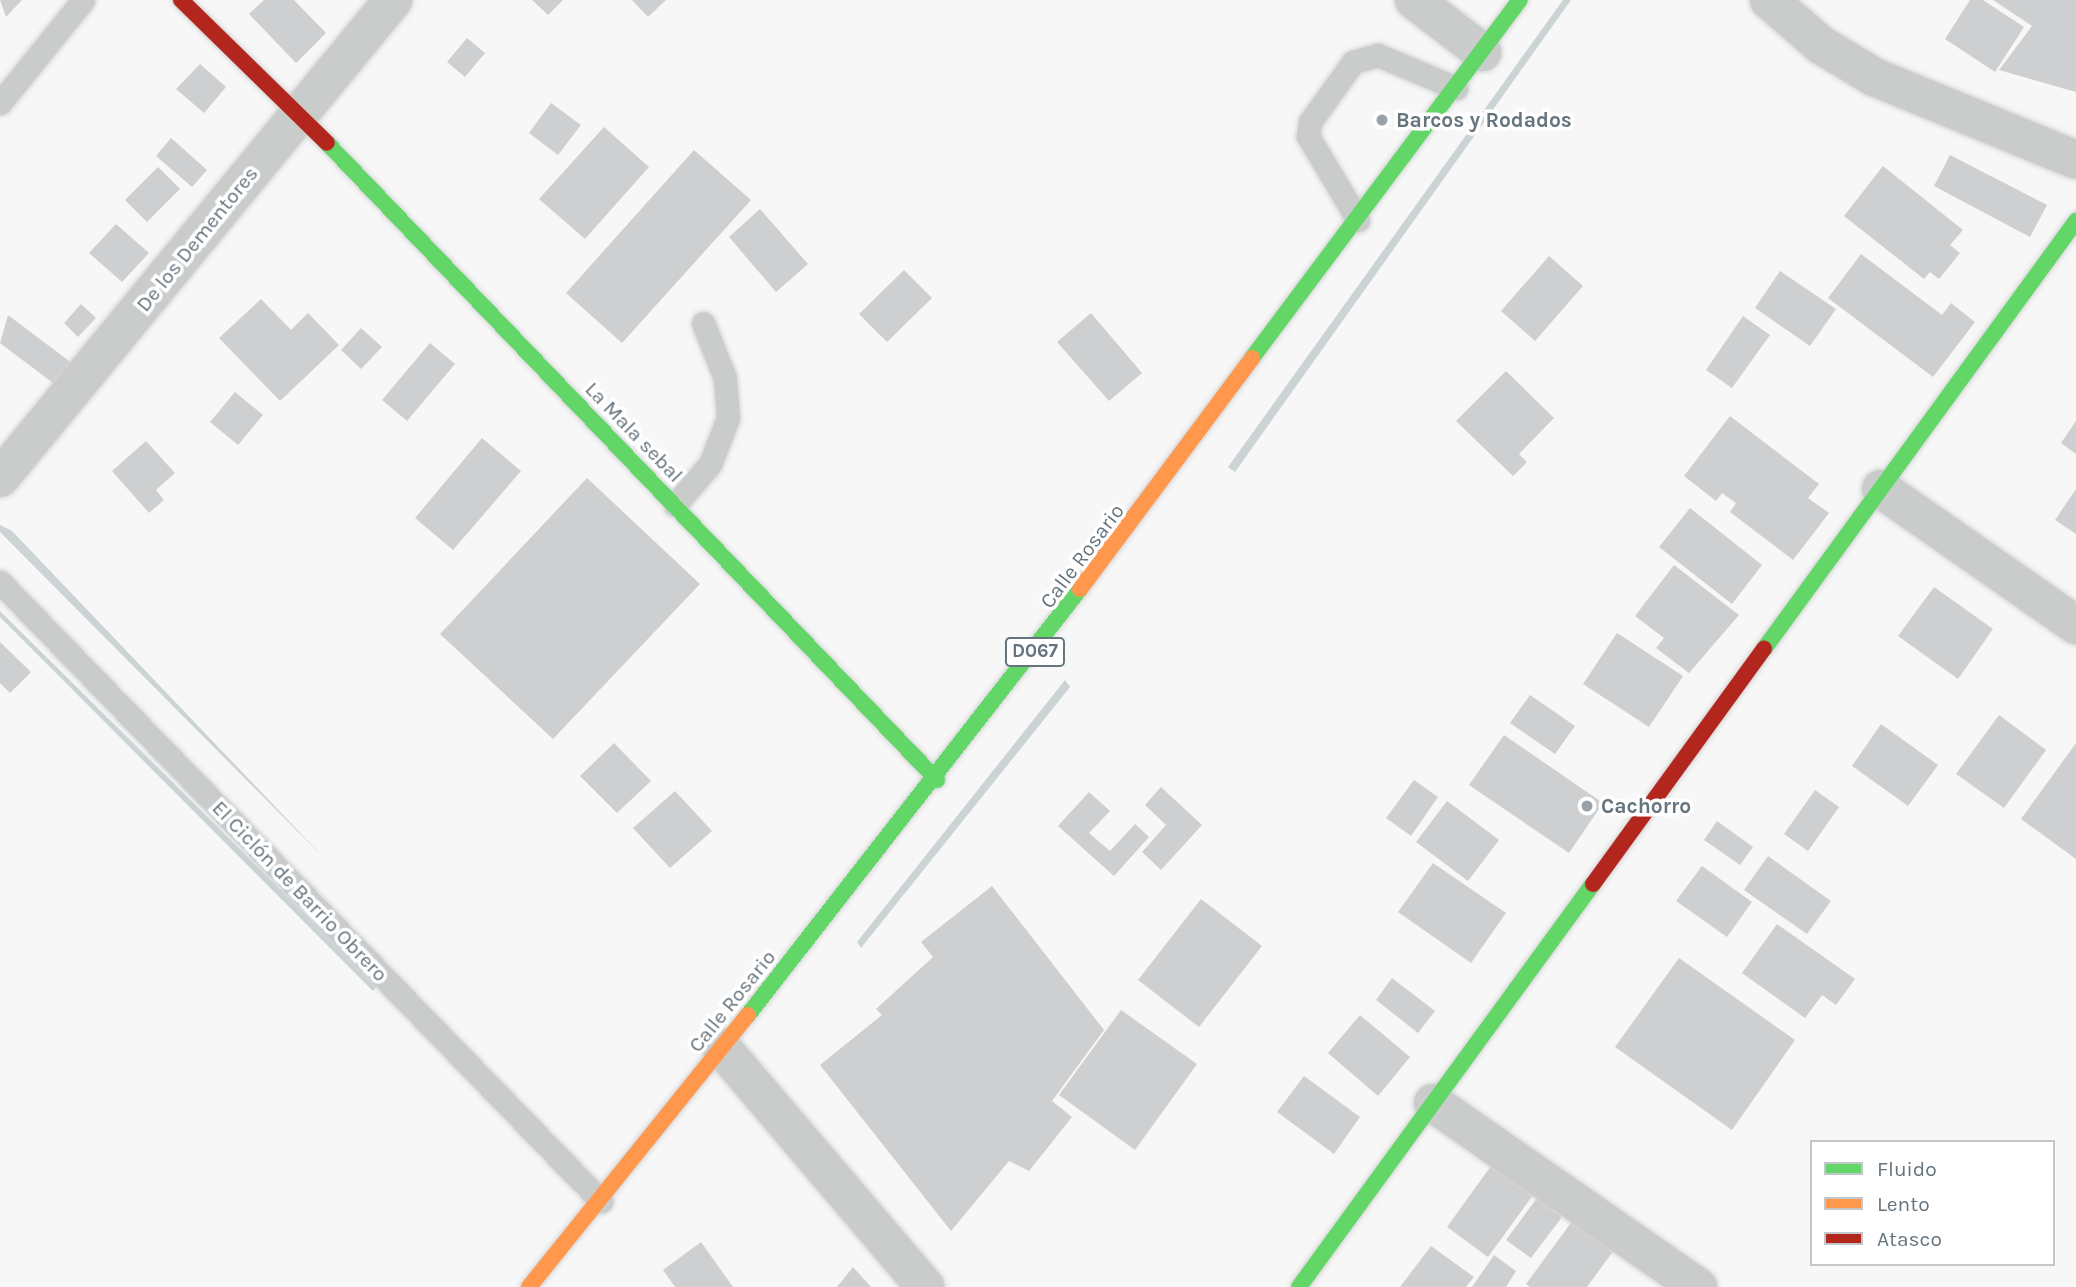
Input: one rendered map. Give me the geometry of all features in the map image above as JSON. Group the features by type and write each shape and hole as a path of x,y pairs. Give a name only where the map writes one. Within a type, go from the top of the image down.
{"street":[{"name":"La Mala sebal","path":"181,0 299,114 937,780"},
{"name":"De los Dementores","path":"0,478 393,0"},
{"path":"1414,0 1482,52"},
{"name":"Calle Rosario","path":"529,1287 601,1201 720,1047 937,780 1520,0"},
{"path":"1769,0 1821,45 1874,77 2076,160"},
{"path":"1299,1287 2076,221"},
{"path":"1881,489 2076,625"},
{"path":"720,1047 926,1287"},
{"path":"1433,1103 1698,1287"}],"lane":[{"path":"0,103 83,0"},
{"path":"1358,220 1308,135 1310,122 1353,62 1378,55 1456,88"},
{"path":"676,505 710,464 728,418 725,378 703,323"},
{"name":"El Ciclón de Barrio Obrero","path":"0,582 601,1201"}],"shaded area":[{"path":"1563,0 1571,0 1235,472 1228,467"},
{"path":"0,525 12,531 327,861 0,532"},
{"path":"0,611 377,985 373,991 0,617"},
{"path":"1065,680 1070,687 861,948 857,942"}],"building":[{"path":"0,0 22,0 6,17"},
{"path":"264,0 294,0 326,33 296,63 249,14"},
{"path":"532,0 563,0 548,15"},
{"path":"632,0 666,0 648,17"},
{"path":"1970,0 1983,0 2024,27 1995,72 1945,39"},
{"path":"1993,0 2076,0 2076,92 1999,70 2032,26"},
{"path":"467,38 485,53 465,77 447,62"},
{"path":"200,64 226,87 204,113 176,89"},
{"path":"551,103 581,125 558,155 529,133"},
{"path":"604,127 649,167 585,239 539,199"},
{"path":"171,138 207,170 192,187 156,156"},
{"path":"694,150 751,200 622,343 566,293"},
{"path":"1950,155 2047,205 2030,237 1934,186"},
{"path":"1883,166 1963,230 1950,245 1960,253 1939,279 1930,272 1924,279 1844,216"},
{"path":"158,167 180,189 147,222 125,200"},
{"path":"760,209 808,264 776,292 729,237"},
{"path":"116,224 149,253 122,282 89,253"},
{"path":"1861,254 1942,315 1951,303 1975,322 1933,377 1828,298"},
{"path":"1549,256 1583,286 1535,341 1501,311"},
{"path":"904,270 932,298 887,342 859,314"},
{"path":"1780,271 1836,309 1810,346 1755,308"},
{"path":"261,299 291,330 308,313 339,345 280,401 219,338"},
{"path":"81,304 96,318 78,337 64,323"},
{"path":"1091,313 1142,373 1109,401 1057,342"},
{"path":"8,315 73,364 57,386 0,343"},
{"path":"1743,316 1770,335 1732,388 1706,370"},
{"path":"361,328 382,347 361,369 341,350"},
{"path":"430,343 455,364 407,421 382,400"},
{"path":"1506,371 1554,418 1519,454 1527,462 1513,476 1456,421"},
{"path":"235,392 263,415 238,445 210,422"},
{"path":"1730,416 1819,484 1808,498 1829,513 1793,560 1730,512 1736,503 1722,493 1716,501 1684,476"},
{"path":"2076,421 2076,454 2061,443"},
{"path":"482,438 521,471 453,550 415,518"},
{"path":"146,441 175,473 156,490 164,500 149,513 112,471"},
{"path":"587,478 700,584 553,739 440,634"},
{"path":"2076,489 2076,534 2055,520"},
{"path":"1690,508 1762,565 1732,604 1659,547"},
{"path":"1674,565 1739,615 1689,673 1656,648 1664,638 1635,616"},
{"path":"1934,587 1993,629 1958,679 1898,636"},
{"path":"1617,633 1683,676 1649,727 1583,684"},
{"path":"0,642 31,672 10,693 0,683"},
{"path":"1530,695 1575,726 1555,754 1510,723"},
{"path":"1999,715 2046,750 2004,808 1956,774"},
{"path":"1881,724 1938,765 1908,806 1852,766"},
{"path":"1504,735 1603,803 1569,853 1469,785"},
{"path":"614,743 651,781 617,813 580,776"},
{"path":"2076,743 2076,859 2021,819"},
{"path":"1414,780 1438,797 1411,836 1386,818"},
{"path":"1161,787 1202,825 1161,870 1142,852 1166,825 1145,805"},
{"path":"1815,790 1839,807 1808,851 1784,834"},
{"path":"675,791 712,831 670,868 633,828"},
{"path":"1089,792 1110,811 1089,833 1110,851 1135,824 1149,837 1114,876 1058,826"},
{"path":"1447,801 1499,840 1468,881 1416,842"},
{"path":"1717,821 1753,847 1740,865 1704,840"},
{"path":"1768,856 1831,901 1807,934 1744,890"},
{"path":"1433,863 1506,913 1471,963 1398,912"},
{"path":"1702,866 1752,902 1727,937 1676,901"},
{"path":"992,886 1104,1030 1052,1101 1072,1117 1029,1171 1009,1161 951,1231 820,1065 882,1015 876,1009 933,957 921,942"},
{"path":"1201,899 1262,946 1199,1027 1138,980"},
{"path":"1777,924 1855,979 1836,1005 1822,995 1805,1018 1742,973"},
{"path":"1679,958 1795,1040 1732,1130 1615,1047"},
{"path":"1392,978 1435,1011 1418,1033 1376,1000"},
{"path":"1121,1010 1197,1064 1135,1150 1059,1095"},
{"path":"1360,1015 1410,1057 1378,1096 1328,1053"},
{"path":"1304,1076 1360,1117 1334,1154 1277,1112"},
{"path":"1491,1166 1533,1195 1488,1257 1447,1227"},
{"path":"1537,1198 1562,1217 1531,1258 1506,1240"},
{"path":"1573,1220 1614,1250 1587,1287 1530,1287 1526,1284"},
{"path":"701,1242 733,1287 675,1287 663,1270"},
{"path":"1431,1246 1474,1277 1466,1287 1400,1287"},
{"path":"1494,1255 1516,1271 1506,1287 1472,1287"},
{"path":"853,1267 871,1287 837,1287"}],"traffic: fast":[{"path":"1252,358 1520,0"},
{"path":"327,143 937,780"},
{"path":"1764,649 2076,221"},
{"path":"748,1015 1080,589"},
{"path":"1299,1287 1593,884"}],"traffic: slow":[{"path":"1080,589 1252,358"},
{"path":"529,1287 748,1015"}],"traffic: jam":[{"path":"181,0 327,143"},
{"path":"1593,884 1764,649"}],"place":[{"name":"Barcos y Rodados","path":"1382,120"},
{"name":"Cachorro","path":"1587,806"}]}
